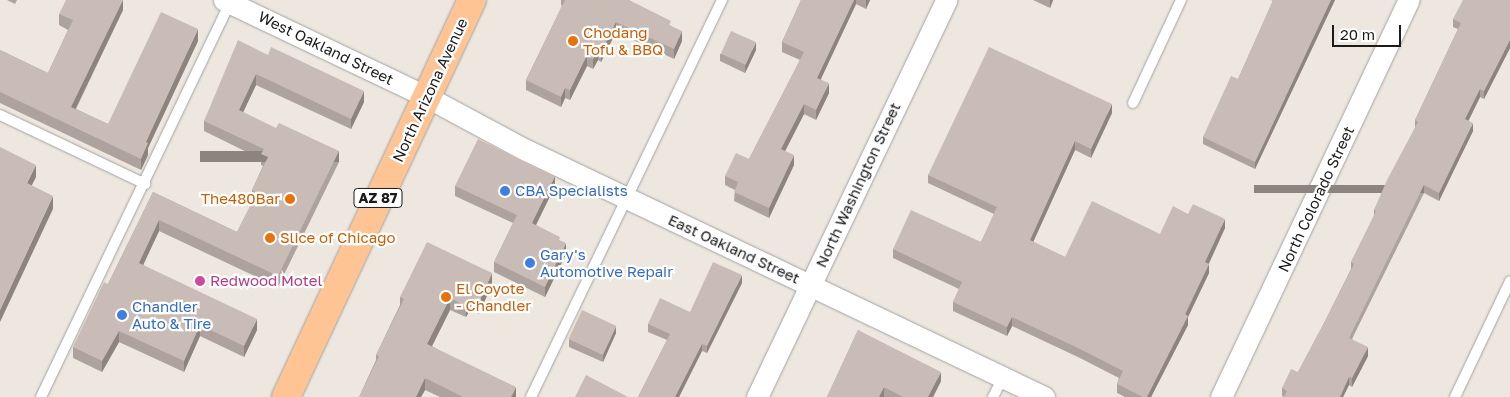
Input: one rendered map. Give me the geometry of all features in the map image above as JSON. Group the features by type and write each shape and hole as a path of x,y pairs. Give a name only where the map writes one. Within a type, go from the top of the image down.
{"main road":[{"name":"North Arizona Avenue","path":"286,397 472,0"}],"street":[{"name":"North Washington Street","path":"757,397 946,0"},
{"name":"North Colorado Street","path":"1221,397 1409,0"},
{"name":"West Oakland Street","path":"229,1 427,97"},
{"name":"East Oakland Street","path":"427,97 526,150 1044,397"}],"lane":[{"path":"531,397 625,197 722,0"},
{"path":"1133,103 1181,0"},
{"path":"41,397 145,184 229,1"},
{"path":"0,115 145,184"},
{"path":"1455,397 1510,281"},
{"path":"993,397 1003,377"}],"building":[{"path":"66,0 123,0 71,107 108,124 161,12 198,29 146,142 148,143 141,159 0,92 0,50 48,73 73,20 59,14"},
{"path":"565,0 629,0 671,21 669,25 682,31 674,49 616,22 601,52 598,50 593,59 587,55 570,90 565,88 561,97 526,80"},
{"path":"801,0 854,0 817,78 829,83 816,110 804,104 781,149 794,155 769,208 734,192 738,182 725,176 736,153 749,159 804,52 782,42"},
{"path":"1273,0 1331,0 1255,162 1203,137 1231,76 1238,79"},
{"path":"1463,0 1510,0 1510,40 1484,91 1480,89 1465,119 1473,123 1439,193 1424,185 1349,338 1368,347 1352,378 1349,377 1340,397 1284,397 1287,391 1282,388 1291,369 1298,372 1354,264 1351,262 1376,211 1374,210 1387,180 1418,122 1415,120 1461,23 1453,19"},
{"path":"731,31 756,42 745,65 721,54"},
{"path":"238,40 268,55 271,47 364,91 351,119 256,74 239,110 276,128 279,123 339,151 278,276 159,220 139,263 257,319 244,346 200,325 184,361 119,331 102,361 73,347 104,282 108,284 153,192 237,232 257,192 252,190 268,157 261,154 264,149 204,121"},
{"path":"989,47 1112,104 1091,149 1075,141 1030,240 1065,257 1092,201 1160,234 1173,206 1188,214 1193,204 1225,219 1205,262 1209,264 1185,314 1188,316 1147,397 1143,397 1117,384 1123,371 1080,349 1012,317 1007,327 953,302 962,282 893,249 911,210 981,242 997,207 928,175"},
{"path":"478,139 555,176 532,223 560,237 559,240 566,243 545,287 494,262 517,215 455,186"},
{"path":"0,147 36,165 27,183 53,196 0,310"},
{"path":"427,242 492,273 479,302 470,298 466,306 450,298 427,344 516,387 511,397 463,397 425,378 416,397 359,397 379,356 376,355 404,299 400,297"},
{"path":"713,262 742,275 707,346 702,344 675,397 638,397 670,334 648,324 660,298 690,312"},
{"path":"582,310 616,326 603,355 568,339"},
{"path":"858,330 941,372 928,397 903,397 884,387 879,397 827,397"},
{"path":"586,375 628,397 575,397"}],"place":[{"name":"Chodang Tofu & BBQ","path":"573,41"},
{"name":"CBA Specialists","path":"505,191"},
{"name":"The480Bar","path":"290,199"},
{"name":"Slice of Chicago","path":"270,238"},
{"name":"Gary's Automotive Repair","path":"530,263"},
{"name":"Redwood Motel","path":"200,281"},
{"name":"El Coyote - Chandler","path":"446,297"},
{"name":"Chandler Auto & Tire","path":"122,315"}]}
